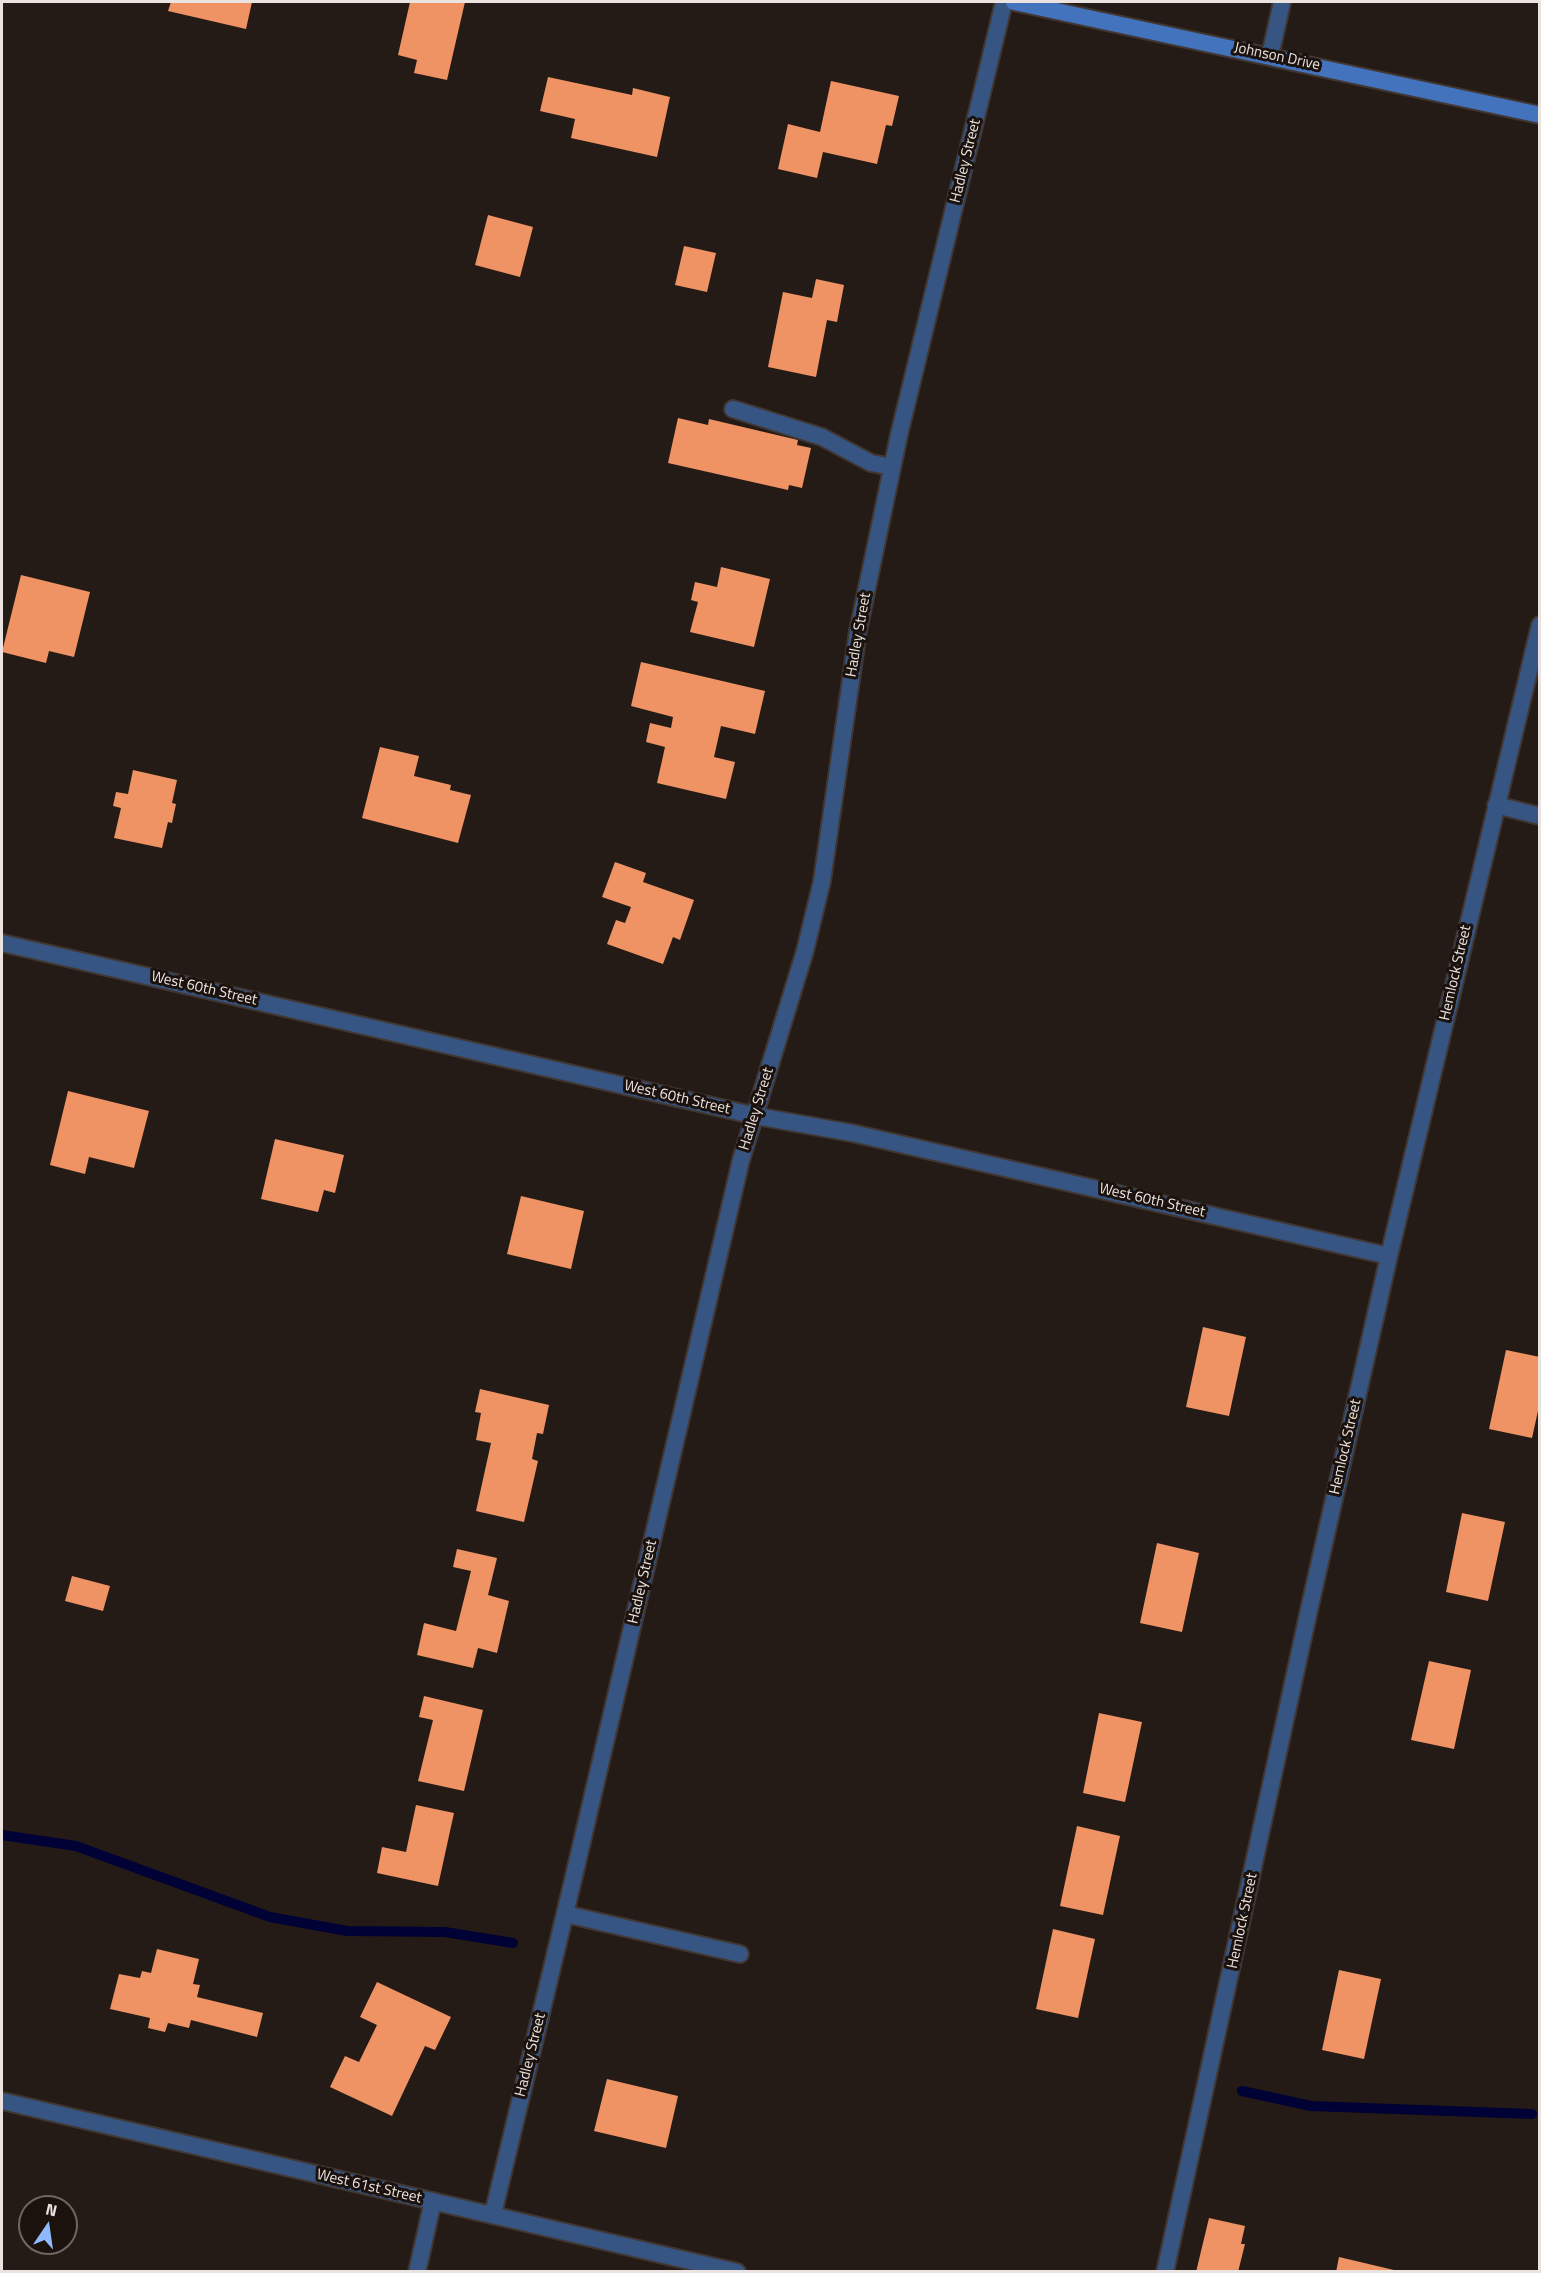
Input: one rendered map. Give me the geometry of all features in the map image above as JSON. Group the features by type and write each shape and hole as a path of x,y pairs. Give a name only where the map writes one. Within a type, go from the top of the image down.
{"main road":[{"name":"Johnson Drive","path":"1014,2 1539,115"}],"street":[{"name":"Hadley Street","path":"492,2214 565,1914 741,1160 805,951 822,881 858,631 892,467 1004,2"},
{"path":"1270,56 1282,2"},
{"path":"733,409 822,437 871,463 892,467"},
{"name":"Hemlock Street","path":"1165,2271 1306,1622 1389,1256 1539,624"},
{"path":"1496,805 1539,816"},
{"name":"West 60th Street","path":"2,943 756,1116 852,1133 1389,1256"},
{"path":"565,1914 740,1954"},
{"name":"West 61st Street","path":"2,2101 737,2271"},
{"path":"417,2271 433,2201"}],"building":[{"path":"171,2 252,2 246,29 168,11"},
{"path":"410,2 465,2 447,80 414,73 417,60 398,55"},
{"path":"548,77 632,95 633,88 670,97 657,157 571,138 575,119 540,111"},
{"path":"831,81 899,96 892,126 886,125 877,164 823,152 817,178 778,169 788,124 820,132"},
{"path":"488,215 533,227 520,277 475,265"},
{"path":"684,246 716,253 707,292 675,285"},
{"path":"816,279 844,285 837,322 827,320 816,377 768,367 783,292 812,298"},
{"path":"678,418 708,425 709,419 798,440 797,445 811,448 802,488 789,485 788,490 668,463"},
{"path":"721,567 770,579 754,647 690,632 698,602 691,600 695,582 717,587"},
{"path":"21,575 90,592 74,657 49,651 46,663 2,652"},
{"path":"641,662 765,691 755,734 721,726 714,757 735,762 726,799 657,783 665,747 646,742 650,723 671,728 673,717 631,706"},
{"path":"380,747 419,756 414,776 451,785 450,790 471,795 458,843 362,818"},
{"path":"133,770 177,780 172,803 176,804 172,823 168,822 162,848 114,838 121,808 113,806 116,792 128,794"},
{"path":"615,862 646,873 643,882 694,900 680,940 673,937 663,964 607,944 616,920 625,923 631,907 602,897"},
{"path":"68,1091 149,1111 134,1168 89,1157 85,1174 50,1165"},
{"path":"275,1139 344,1155 335,1193 324,1190 318,1212 261,1199"},
{"path":"521,1196 584,1211 571,1269 507,1254"},
{"path":"1203,1327 1246,1337 1229,1416 1186,1407"},
{"path":"1506,1350 1540,1357 1540,1402 1532,1438 1489,1429"},
{"path":"480,1389 549,1405 543,1434 537,1433 532,1459 538,1461 524,1522 476,1511 491,1443 476,1440 481,1413 475,1412"},
{"path":"1462,1513 1505,1522 1488,1601 1446,1592"},
{"path":"1157,1543 1199,1553 1182,1632 1140,1623"},
{"path":"457,1549 497,1558 488,1595 509,1601 497,1653 478,1648 473,1668 417,1655 424,1623 456,1631 471,1571 453,1567"},
{"path":"72,1576 110,1586 103,1611 65,1601"},
{"path":"1429,1661 1471,1670 1454,1749 1411,1740"},
{"path":"424,1696 483,1710 464,1791 418,1781 433,1720 419,1717"},
{"path":"1099,1713 1142,1722 1125,1802 1083,1793"},
{"path":"416,1805 454,1813 438,1886 377,1873 382,1847 406,1852"},
{"path":"1077,1826 1120,1836 1103,1915 1060,1906"},
{"path":"1053,1929 1095,1939 1078,2018 1036,2009"},
{"path":"157,1949 199,1959 193,1984 200,1985 197,1997 263,2013 257,2037 191,2020 189,2028 168,2023 165,2032 148,2028 150,2018 110,2009 119,1974 140,1978 142,1971 151,1973"},
{"path":"1339,1970 1381,1979 1364,2059 1322,2050"},
{"path":"377,1982 451,2017 435,2050 425,2046 392,2116 330,2087 345,2056 359,2062 377,2025 360,2017"},
{"path":"607,2079 678,2096 666,2148 594,2131"},
{"path":"1209,2218 1245,2226 1241,2244 1245,2244 1238,2272 1196,2272"},
{"path":"1339,2257 1398,2271 1398,2272 1336,2272"}],"waterway":[{"path":"2,1835 76,1846 270,1917 347,1931 445,1932 513,1943"},
{"path":"1242,2091 1311,2106 1532,2114"}]}
